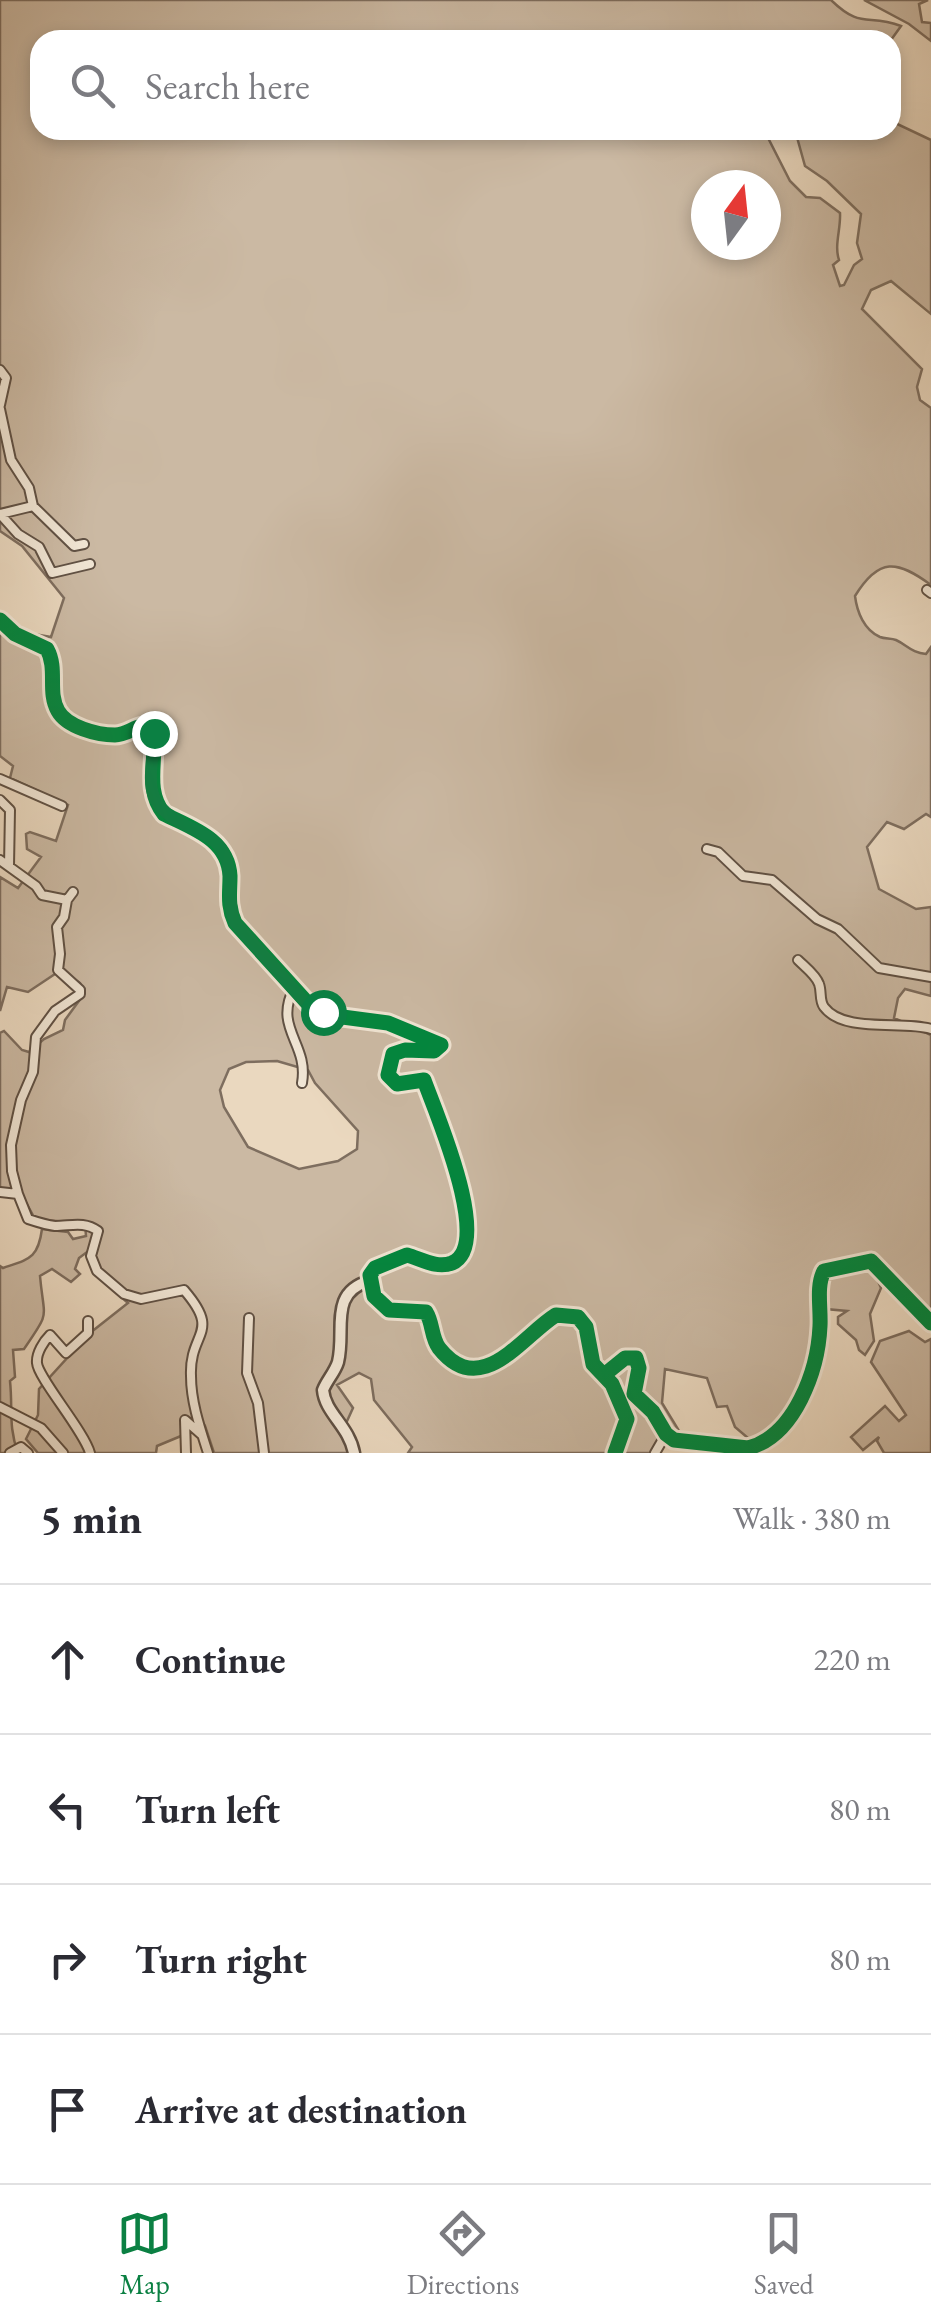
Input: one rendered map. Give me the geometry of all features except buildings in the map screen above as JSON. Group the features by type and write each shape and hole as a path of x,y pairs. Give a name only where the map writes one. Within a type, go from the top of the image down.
{"street":[{"path":"0,370 6,378 0,407 11,460 29,488 33,506 74,546 84,544"},
{"path":"33,506 0,514 18,534 39,546 52,573 90,564"},
{"path":"0,620 16,634 47,649 54,668 55,704 70,724 112,735 144,724 152,727 152,795 159,808 220,847 230,876 229,909 235,923 304,1001 323,1012 388,1023 441,1045 434,1051 397,1052 390,1058 388,1075 397,1084 424,1080 466,1201 466,1248 448,1264 400,1256 372,1270 370,1282 380,1304 396,1312 426,1312 441,1350 458,1362 479,1368 497,1363 556,1314 572,1314 584,1322 593,1364 616,1390 628,1419 615,1453"},
{"path":"0,779 62,806"},
{"path":"0,800 10,810 9,866"},
{"path":"707,849 718,852 742,876 772,880 817,919 838,928 879,968 931,977"},
{"path":"0,860 36,886 42,895 70,896 57,928 58,970 80,990 80,994 55,1011 36,1037 33,1072 21,1100 11,1145 18,1194 28,1219 52,1226 71,1223 94,1227 98,1231 92,1256 97,1272 124,1294 141,1299 184,1290 193,1300 204,1316 205,1326 190,1370 191,1389 208,1453"},
{"path":"798,960 818,980 822,1002 834,1014 882,1026 931,1029"},
{"path":"294,988 285,1016 303,1061 302,1083"},
{"path":"0,1192 18,1194"},
{"path":"604,1375 625,1358 636,1358 639,1368 634,1394 653,1412 666,1434 674,1440 748,1448 778,1432 810,1376 820,1330 820,1279 830,1268 872,1261 931,1323"},
{"path":"354,1453 348,1432 327,1406 323,1390 338,1360 344,1298 354,1287 370,1282"},
{"path":"249,1318 247,1373 258,1403 264,1453"},
{"path":"88,1321 88,1333 66,1353 50,1335 37,1360 38,1368 90,1453"},
{"path":"0,1408 41,1428 63,1453"},
{"path":"186,1453 185,1420 203,1436"},
{"path":"655,1453 666,1434"},
{"path":"10,1453 20,1447 28,1453"}],"shaded area":[{"path":"0,0 831,0 858,18 901,26 898,30 30,30 30,140 769,140 790,181 806,197 820,198 840,213 839,260 833,265 840,286 862,259 857,243 861,214 805,166 798,140 901,140 901,126 931,140 931,314 891,281 871,290 862,309 922,369 917,387 920,400 931,408 931,585 908,571 889,566 872,574 855,596 862,620 874,634 921,653 926,654 931,647 931,817 926,814 904,829 887,822 867,847 879,889 916,909 931,907 931,996 905,989 898,998 894,1018 931,1035 931,1319 874,1259 825,1266 810,1376 782,1427 755,1444 735,1427 727,1406 717,1407 707,1378 665,1369 662,1403 684,1439 660,1435 659,1453 408,1453 412,1447 374,1400 371,1379 359,1373 337,1385 353,1408 343,1430 349,1442 348,1453 214,1453 205,1426 157,1446 156,1453 38,1453 26,1439 38,1415 39,1389 90,1333 128,1303 98,1273 91,1253 87,1252 79,1258 75,1269 80,1274 71,1282 52,1269 40,1276 42,1321 24,1349 13,1350 11,1417 18,1453 0,1453 0,1266 31,1256 42,1229 68,1232 73,1239 86,1236 85,1224 35,1219 22,1195 0,1187 0,1033 4,1031 29,1052 63,1030 65,1020 84,994 80,983 61,970 28,992 7,987 0,1011 0,877 18,888 41,857 27,849 26,834 56,841 68,805 10,778 13,766 0,756 0,628 51,637 64,598 22,546 0,531","holes":["277,1061 308,1070 358,1131 357,1149 338,1161 299,1169 248,1147 224,1107 220,1090 229,1069 246,1062"]},
{"path":"864,0 928,0 919,4 922,22 931,23 931,41 909,24"},
{"path":"863,1265 872,1267 881,1288 870,1314 874,1341 865,1355 856,1340 838,1324 838,1317 847,1311 826,1309 827,1277"},
{"path":"909,1331 925,1342 931,1339 931,1453 884,1453 877,1441 879,1437 863,1450 851,1437 885,1406 899,1421 906,1415 871,1362 880,1341"}],"cycle path":[{"path":"0,620 15,634 47,649 55,704 68,722 108,735 152,727 153,783 158,804 164,814 207,836 223,853 228,863 235,923 312,1008 335,1016 388,1023 441,1045"},
{"path":"441,1045 434,1051 405,1050 393,1054 388,1075 397,1084 424,1080 458,1176 467,1231 463,1251 446,1265 407,1255 375,1268 370,1275 374,1296 389,1310 426,1312 439,1348 455,1363 470,1368 501,1359 556,1315 578,1317 586,1327 593,1364 612,1384 627,1419 615,1453"},
{"path":"604,1375 625,1358 636,1358 639,1368 634,1394 653,1412 666,1434 674,1440 748,1448 779,1430 809,1381 818,1343 819,1290 824,1271 871,1261 931,1323"}],"route":[{"path":"154,733 152,795 159,808 220,847 230,876 229,909 235,923 304,1001 323,1012"}]}
